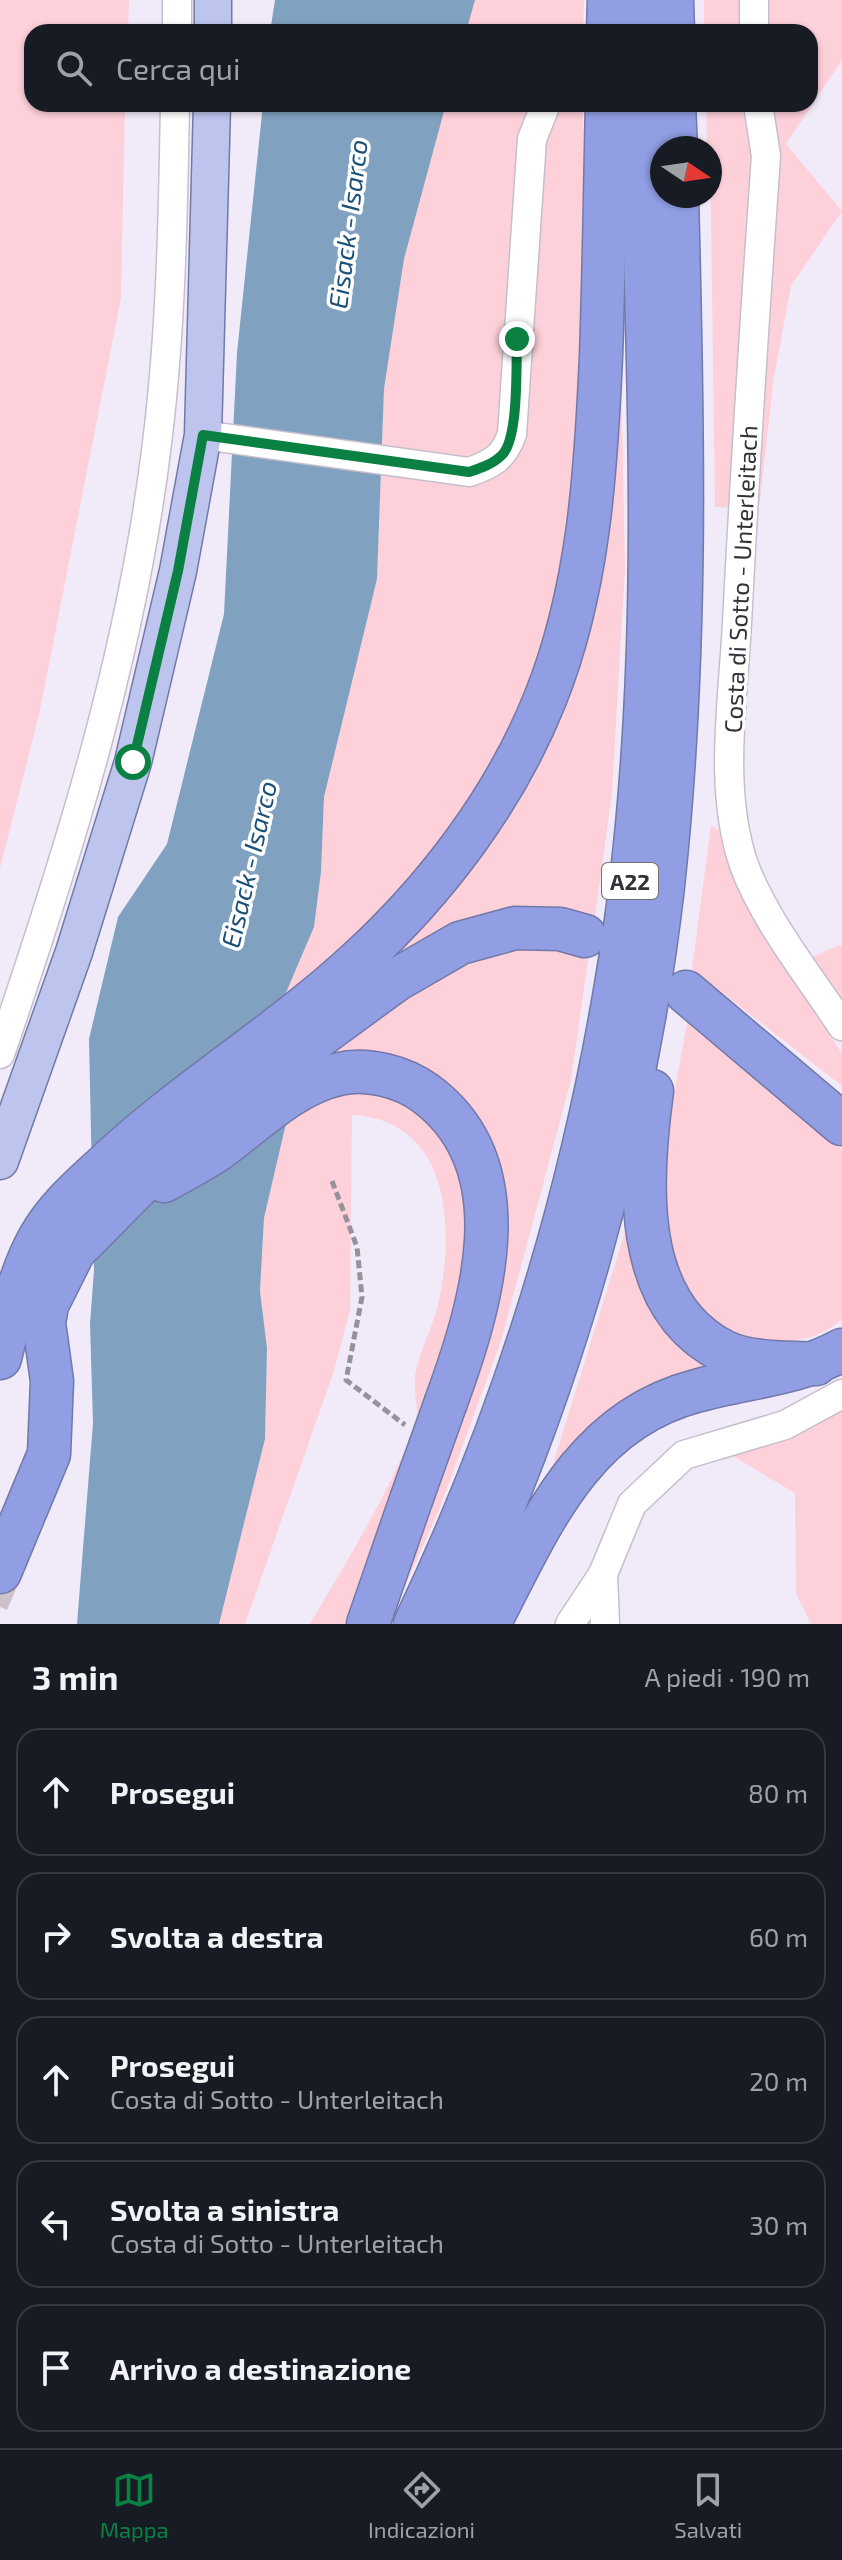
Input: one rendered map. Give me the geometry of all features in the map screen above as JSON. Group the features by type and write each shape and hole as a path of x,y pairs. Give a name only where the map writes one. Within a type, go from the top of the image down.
{"highway":[{"path":"608,24 609,0"},
{"path":"638,0 639,24"},
{"path":"672,0 673,24"},
{"path":"0,1358 22,1278 54,1215 146,1127 357,962 408,910 467,840 510,772 546,697 571,615 587,542 594,483 607,112"},
{"name":"A22","path":"415,1624 451,1549 531,1339 594,1103 617,983 640,762 648,583 649,437 641,112"},
{"path":"674,112 675,136"},
{"name":"A22","path":"452,1624 531,1438 562,1347 597,1223 644,1014 671,802 680,650 683,466 677,208"},
{"path":"671,802 679,895 677,939 645,1158 645,1203 656,1268 669,1300 686,1323 726,1352 833,1369"},
{"path":"0,1572 49,1454 53,1427 45,1314 59,1276 74,1251 202,1122 396,980 460,943 515,928 560,929 585,936"},
{"path":"686,992 842,1124"},
{"path":"121,1206 214,1152 291,1095 340,1073 387,1075 415,1085 459,1127 480,1177 488,1224 477,1311 368,1624"},
{"path":"102,1168 202,1122"},
{"path":"489,1624 571,1475 614,1429 661,1402 833,1369"}],"main road":[{"path":"213,0 213,24"},
{"path":"0,1161 74,952 133,762 213,436 212,112"}],"street":[{"path":"177,0 177,24"},
{"path":"754,0 754,24"},
{"path":"0,1054 40,936 93,760 128,617 158,429 171,277 175,112"},
{"path":"213,436 469,472 491,464 505,453 512,434 532,139 543,112"},
{"name":"Costa di Sotto - Unterleitach","path":"759,112 766,156 743,496 730,759 732,811 744,865 763,904 842,1026"},
{"path":"570,1624 603,1574 632,1504 684,1455 785,1425 833,1369"},
{"path":"603,1574 605,1624"}],"path":[{"path":"332,1181 357,1247 362,1297 346,1380 409,1428"}],"shaded area":[{"path":"0,0 129,0 128,24 24,24 24,112 125,112 121,298 39,715 0,868"},
{"path":"475,0 584,0 583,24 468,24"},
{"path":"704,0 842,0 842,60 818,96 818,24 704,24"},
{"path":"444,112 583,112 588,188 577,481 551,631 525,701 452,832 403,895 282,1002 314,927 321,872 324,797 377,579 384,389 404,259"},
{"path":"706,112 807,112 786,144 842,211 791,286 774,377 759,508 715,507 711,208 722,208 722,136 707,136"},
{"path":"621,369 625,568 612,793 594,924 360,985 505,808"},
{"path":"711,825 722,833 737,887 842,1054 842,1086 692,969"},
{"path":"842,946 842,1001 813,957"},
{"path":"529,947 589,953 571,1080 501,1341 439,1510 388,1624 481,1349 476,1127 320,1064 379,1014 453,967 502,949"},
{"path":"688,1017 812,1120 842,1150 842,1319 811,1337 774,1342 750,1338 710,1317 684,1286 670,1245 665,1199 673,1102"},
{"path":"338,1086 416,1103 467,1174 471,1266 351,1624 310,1624 368,1525 416,1430 415,1376 437,1310 444,1271 444,1210 438,1181 426,1156 409,1135 384,1121 352,1115 350,1310 333,1374 245,1624 219,1624 265,1439 267,1348 260,1291 264,1218 288,1115"},
{"path":"634,1203 641,1267 746,1372 548,1480"},
{"path":"842,1410 842,1624 811,1624 796,1593 795,1493 726,1452 799,1435"}],"water":[{"path":"275,0 475,0 468,24 271,24"},
{"name":"Eisack - Isarco","path":"262,112 444,112 404,259 384,389 377,579 324,797 321,872 314,927 282,1002 288,1115 264,1218 260,1291 267,1348 265,1439 219,1624 77,1624 93,1423 90,1324 94,1270 89,1039 118,917 167,844 224,614 237,353"}],"building":[{"path":"0,1555 26,1566 7,1610 0,1607"}],"route":[{"path":"133,762 178,571 203,435 469,472 491,464 505,453 512,434 517,339"}]}
